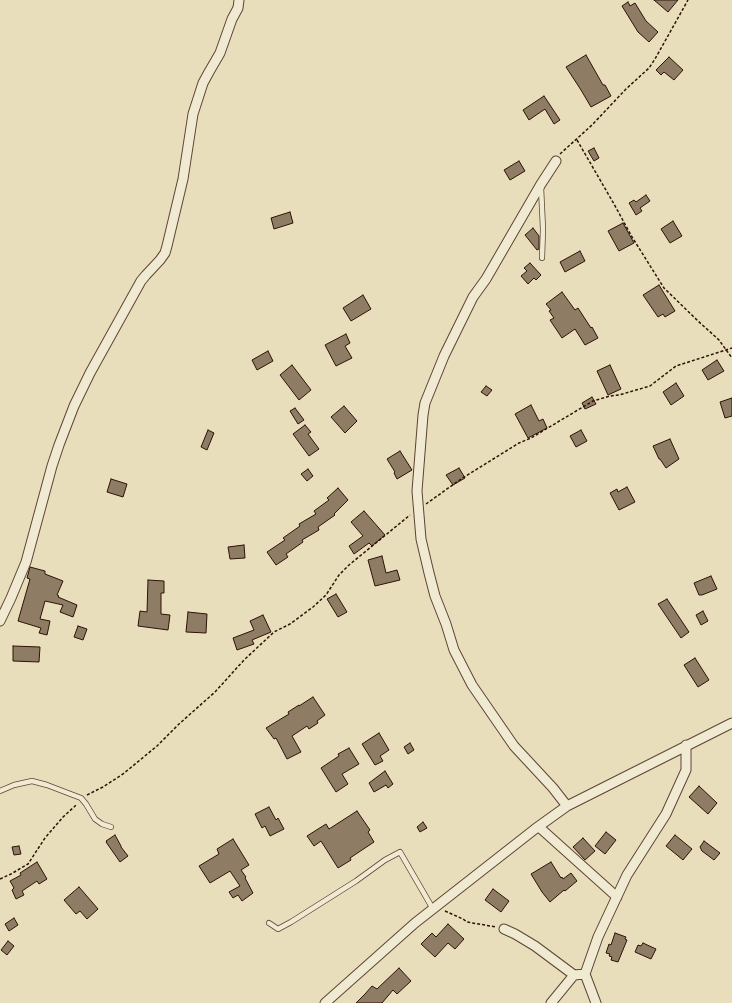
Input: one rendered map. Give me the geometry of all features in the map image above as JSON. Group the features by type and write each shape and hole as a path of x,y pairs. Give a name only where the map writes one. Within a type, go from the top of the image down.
{"street":[{"path":"0,621 26,562 52,466 74,406 90,373 141,281 160,260 168,246 183,179 193,114 203,83 220,53 232,19 238,8 239,0"},
{"path":"556,161 486,279 472,297 444,356 423,415 417,491 421,539 434,590 454,650 472,685 514,746 568,806"},
{"path":"326,1003 415,923 568,806 732,723"},
{"path":"596,1003 585,974 598,937 617,897 628,875 666,814 686,770 686,745"},
{"path":"539,827 617,897"},
{"path":"504,929 535,946 574,975 585,974"},
{"path":"550,1003 574,975"}],"lane":[{"path":"541,184 543,229 542,258"},
{"path":"0,791 14,785 32,782 47,784 81,798 95,818 102,824 111,827"},
{"path":"269,923 278,929 356,881 385,860 400,852 434,908"}],"path":[{"path":"556,161 561,154 592,126 626,89 649,68 688,0"},
{"path":"577,140 632,237 664,288 719,340 732,358"},
{"path":"0,879 28,864 44,838 63,817 74,808 81,798 103,787 123,774 156,746 215,692 244,660 274,632 290,624 313,607 326,595 339,575 349,565 419,508 519,443 532,438 593,401 650,386 676,366 732,348"},
{"path":"434,908 467,922 504,929"}],"building":[{"path":"654,0 678,0 668,12"},
{"path":"628,2 630,6 635,3 646,21 658,32 649,42 638,32 622,6"},
{"path":"586,55 611,96 591,107 566,67"},
{"path":"669,57 683,70 674,80 664,72 661,75 656,70"},
{"path":"544,96 560,120 554,124 545,109 529,120 523,110"},
{"path":"594,148 599,158 594,161 588,151"},
{"path":"519,161 525,171 510,180 504,170"},
{"path":"646,195 650,201 640,208 642,211 636,215 629,203 634,200 636,202"},
{"path":"290,212 293,223 274,229 271,218"},
{"path":"673,221 682,236 670,243 661,229"},
{"path":"623,223 634,243 619,251 608,231"},
{"path":"533,228 539,236 539,249 537,250 525,235"},
{"path":"580,251 585,261 565,272 560,262"},
{"path":"530,263 541,275 536,280 534,278 528,284 521,276 527,271 524,268"},
{"path":"659,285 675,311 665,317 663,314 658,317 643,295"},
{"path":"562,292 575,310 578,308 598,338 585,345 575,329 562,338 550,320 554,318 549,311 551,310 546,304"},
{"path":"363,295 371,309 351,321 343,308"},
{"path":"346,334 350,343 345,346 352,358 336,366 325,345"},
{"path":"268,351 273,361 257,370 252,360"},
{"path":"717,360 724,371 708,380 702,370"},
{"path":"292,365 311,390 299,400 280,375"},
{"path":"610,365 621,389 608,395 597,371"},
{"path":"676,383 684,396 671,405 663,392"},
{"path":"486,386 492,390 487,396 481,392"},
{"path":"592,397 596,404 585,409 582,403"},
{"path":"732,398 732,416 725,418 720,402"},
{"path":"531,405 539,421 543,419 547,428 528,438 515,414"},
{"path":"344,406 357,421 345,433 331,417"},
{"path":"295,408 304,420 298,424 290,411"},
{"path":"305,425 311,432 308,434 319,449 309,456 293,434"},
{"path":"208,430 214,433 207,450 201,447"},
{"path":"581,430 587,441 576,447 570,436"},
{"path":"670,439 679,459 666,468 659,459 653,446"},
{"path":"400,451 412,470 397,479 394,473 395,472 387,459"},
{"path":"459,468 465,478 453,485 446,475"},
{"path":"308,469 313,476 307,481 301,474"},
{"path":"111,479 127,484 123,497 107,492"},
{"path":"627,487 635,502 619,510 610,493 617,489 618,492"},
{"path":"338,488 348,500 334,514 335,515 318,527 319,530 302,540 303,542 286,554 288,557 276,565 267,552 285,540 283,538 300,526 299,524 316,514 314,511 329,500 327,498"},
{"path":"364,511 385,535 372,546 369,543 354,554 349,546 363,536 351,522"},
{"path":"244,545 245,558 230,559 228,547"},
{"path":"382,556 386,573 397,570 400,580 375,586 368,560"},
{"path":"30,567 45,571 45,574 63,581 57,595 59,596 58,597 77,605 73,617 60,612 63,605 45,601 40,619 50,621 47,635 39,633 41,628 18,621 30,579 27,578"},
{"path":"711,576 717,589 699,595 694,583"},
{"path":"148,580 164,581 164,593 161,593 161,614 170,615 168,630 138,626 140,611 147,612"},
{"path":"336,594 347,612 338,617 327,599"},
{"path":"667,599 689,632 681,638 658,604"},
{"path":"703,611 708,621 701,625 696,615"},
{"path":"188,612 207,614 206,633 186,632"},
{"path":"263,615 271,632 252,640 254,644 237,650 233,638 254,630 250,621"},
{"path":"78,626 87,629 83,640 74,637"},
{"path":"13,646 40,647 39,662 13,661"},
{"path":"695,658 709,680 698,687 684,665"},
{"path":"313,697 325,715 317,721 318,723 309,729 307,726 292,736 301,752 287,759 276,738 274,739 266,728 289,714 288,712"},
{"path":"379,733 389,750 380,756 383,761 375,765 362,744"},
{"path":"410,743 414,750 408,754 404,747"},
{"path":"349,748 359,764 342,774 348,784 336,792 321,768 339,756 338,754"},
{"path":"385,771 393,784 388,788 386,785 374,792 369,783"},
{"path":"699,786 717,803 708,814 689,797"},
{"path":"269,807 276,820 278,818 284,829 270,836 265,826 262,828 255,814"},
{"path":"357,811 370,830 368,832 374,842 338,868 321,841 314,846 307,836 326,824 329,829"},
{"path":"423,822 427,828 420,832 417,827"},
{"path":"606,832 616,840 605,854 595,846"},
{"path":"115,835 121,847 128,856 120,862 106,842"},
{"path":"675,835 692,849 683,860 666,846"},
{"path":"583,838 595,851 585,860 573,847"},
{"path":"233,839 249,865 241,870 253,893 242,901 238,895 233,898 229,892 240,886 230,871 210,883 199,866 219,854 217,849"},
{"path":"704,841 720,853 714,860 702,851 700,847"},
{"path":"19,846 21,854 14,855 12,847"},
{"path":"37,862 47,879 39,884 37,881 22,891 24,895 16,899 12,890 14,888 10,881 21,875 20,873"},
{"path":"551,862 561,878 562,877 563,879 571,873 577,881 550,902 531,874"},
{"path":"79,887 98,909 87,919 80,911 76,914 64,900"},
{"path":"493,889 509,901 501,912 485,900"},
{"path":"14,918 18,925 9,931 5,924"},
{"path":"448,924 464,939 455,949 448,943 435,957 421,944 432,933 436,937"},
{"path":"615,933 626,937 625,939 627,940 618,962 611,960 612,957 609,956 610,954 606,953 609,944 611,945"},
{"path":"8,941 14,946 7,955 1,950"},
{"path":"643,943 656,949 651,959 635,952 638,945 641,946"},
{"path":"399,968 411,981 397,994 393,990 382,1003 356,1003 372,986 377,989"}]}
